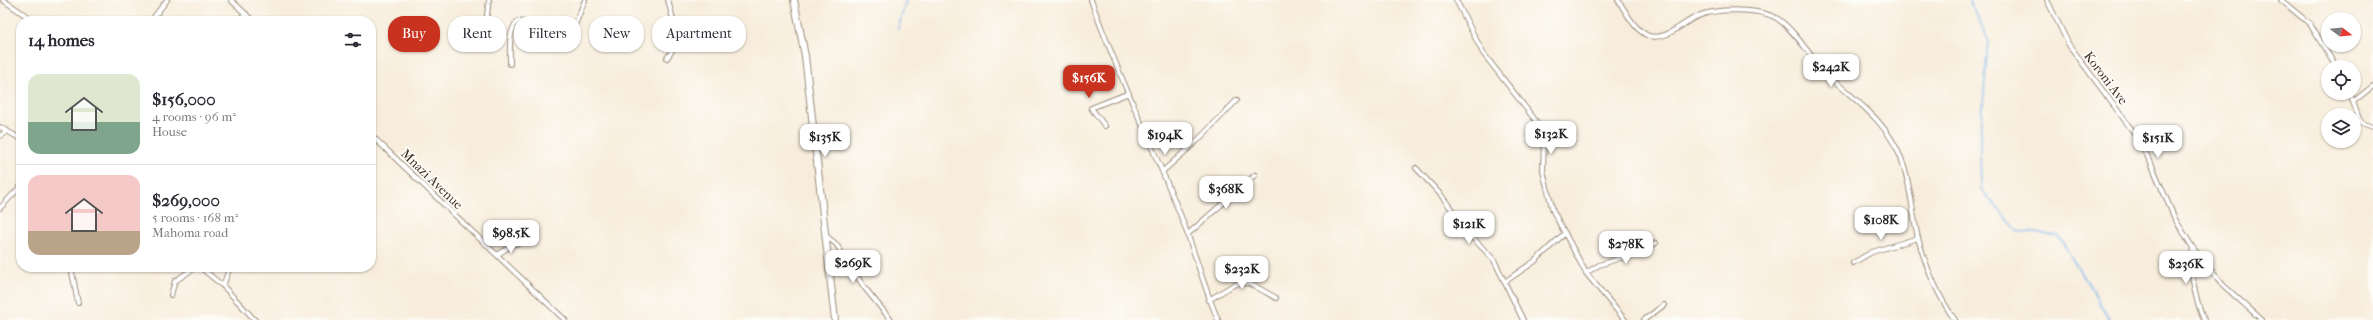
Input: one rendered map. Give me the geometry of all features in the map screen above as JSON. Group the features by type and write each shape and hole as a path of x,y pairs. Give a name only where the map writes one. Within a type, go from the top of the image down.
{"street":[{"path":"3,0 27,16"},
{"path":"155,16 167,0"},
{"path":"231,0 246,14 243,16"},
{"path":"487,16 489,0"},
{"path":"510,64 510,48 515,24 518,21 566,38 570,36 586,0"},
{"path":"667,58 674,50 676,34 668,0"},
{"path":"794,0 805,56 835,320"},
{"path":"1091,0 1163,171 1188,234 1209,300 1218,320"},
{"path":"1456,0 1483,53 1539,125 1544,139 1543,171 1547,195 1553,211 1586,273 1625,320"},
{"path":"1618,0 1637,27 1650,36 1666,34 1699,15 1716,11 1753,12 1778,20 1823,69 1858,100 1880,124 1901,158 1918,238 1931,278 1940,297 1955,320"},
{"name":"Koroni Ave","path":"2047,0 2069,45 2139,140 2175,220 2193,248 2223,285 2262,320"},
{"path":"2281,0 2310,24 2332,60"},
{"path":"2373,86 2353,102 2362,123 2373,127"},
{"path":"1105,126 1091,108 1129,93"},
{"path":"1163,171 1197,141 1237,100"},
{"path":"0,127 16,136"},
{"path":"0,136 7,131"},
{"name":"Mnazi Avenue","path":"376,140 565,320"},
{"path":"1416,168 1441,195 1472,237 1494,260 1506,281 1523,320"},
{"path":"1188,234 1255,174"},
{"path":"0,208 16,191"},
{"path":"1506,281 1536,261 1565,233"},
{"path":"825,235 836,244 864,287 891,320"},
{"path":"1853,263 1872,252 1918,238"},
{"path":"497,255 513,244 521,243"},
{"path":"1586,273 1599,265 1639,252 1656,243"},
{"path":"2193,248 2194,285 2200,311 2204,320"},
{"path":"72,272 78,303"},
{"path":"171,295 175,281 188,272"},
{"path":"206,272 223,286 255,320"},
{"path":"223,286 228,272"},
{"path":"1209,300 1242,282 1249,282 1276,298"},
{"path":"1644,320 1664,305"}],"waterway":[{"path":"898,29 906,0"},
{"path":"1970,0 1988,40 1980,147 1981,189 2018,231 2058,236 2110,320"}]}
